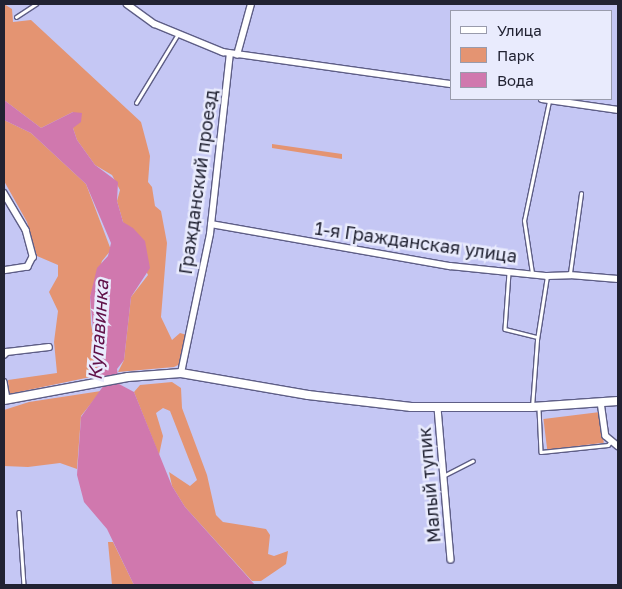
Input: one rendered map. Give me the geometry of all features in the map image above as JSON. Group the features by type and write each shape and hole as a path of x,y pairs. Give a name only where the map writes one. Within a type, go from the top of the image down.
{"main road":[{"path":"6,399 128,376 182,373 352,402 438,408 536,407 618,401"}],"street":[{"path":"127,4 155,24 230,54 450,84"},
{"path":"237,55 251,4"},
{"name":"Гражданский проезд","path":"182,373 211,224 230,54"},
{"path":"549,100 618,110"},
{"path":"4,193 26,230 33,257 28,267 4,271"},
{"name":"1-я Гражданская улица","path":"211,224 432,263 509,273 532,273 547,276 570,275 618,280"},
{"path":"4,355 14,350 49,347"},
{"path":"4,382 6,399"},
{"path":"601,402 606,436 618,446"},
{"name":"Малый тупик","path":"438,408 451,559"}],"lane":[{"path":"16,17 36,4"},
{"path":"136,103 178,34"},
{"path":"532,273 524,221 549,100"},
{"path":"570,275 581,194"},
{"path":"509,273 505,329 537,337"},
{"path":"547,276 537,337 536,407 541,452 608,444 611,441"},
{"path":"444,476 473,461"},
{"path":"19,512 24,585"}],"green space":[{"path":"4,4 12,9 13,22 31,20 141,122 150,156 148,182 152,187 155,206 161,211 167,243 161,317 172,340 180,333 187,335 182,363 174,367 118,372 124,360 131,297 148,275 123,222 117,201 120,190 112,175 95,165 77,140 73,128 73,112 41,128 4,100"},
{"path":"4,120 31,133 86,184 111,250 102,261 90,297 91,324 100,375 9,394 8,380 57,373 54,342 58,311 49,292 58,276 58,265 37,256 27,222 4,181"},
{"path":"272,144 342,154 342,159 272,148"},
{"path":"172,382 181,388 182,408 207,475 216,515 223,522 266,529 270,535 268,554 274,556 288,551 286,564 261,581 252,581 185,507 172,486 169,472 190,486 197,480 170,411 163,408 156,413 163,436 159,455 134,392 140,385"},
{"path":"101,391 81,416 77,469 60,463 28,467 4,466 4,410 29,402"},
{"path":"600,412 604,443 547,450 543,419"},
{"path":"108,542 113,542 134,585 112,585"}],"water":[{"name":"Купавинка","path":"4,100 41,128 73,112 82,113 81,122 73,128 77,140 95,165 118,182 117,201 123,222 133,228 145,241 150,268 131,297 124,360 117,369 119,384 134,392 172,486 185,507 255,585 134,585 107,529 84,502 77,475 81,417 104,385 97,368 90,297 97,268 108,256 111,243 86,184 31,133 4,120"}]}
